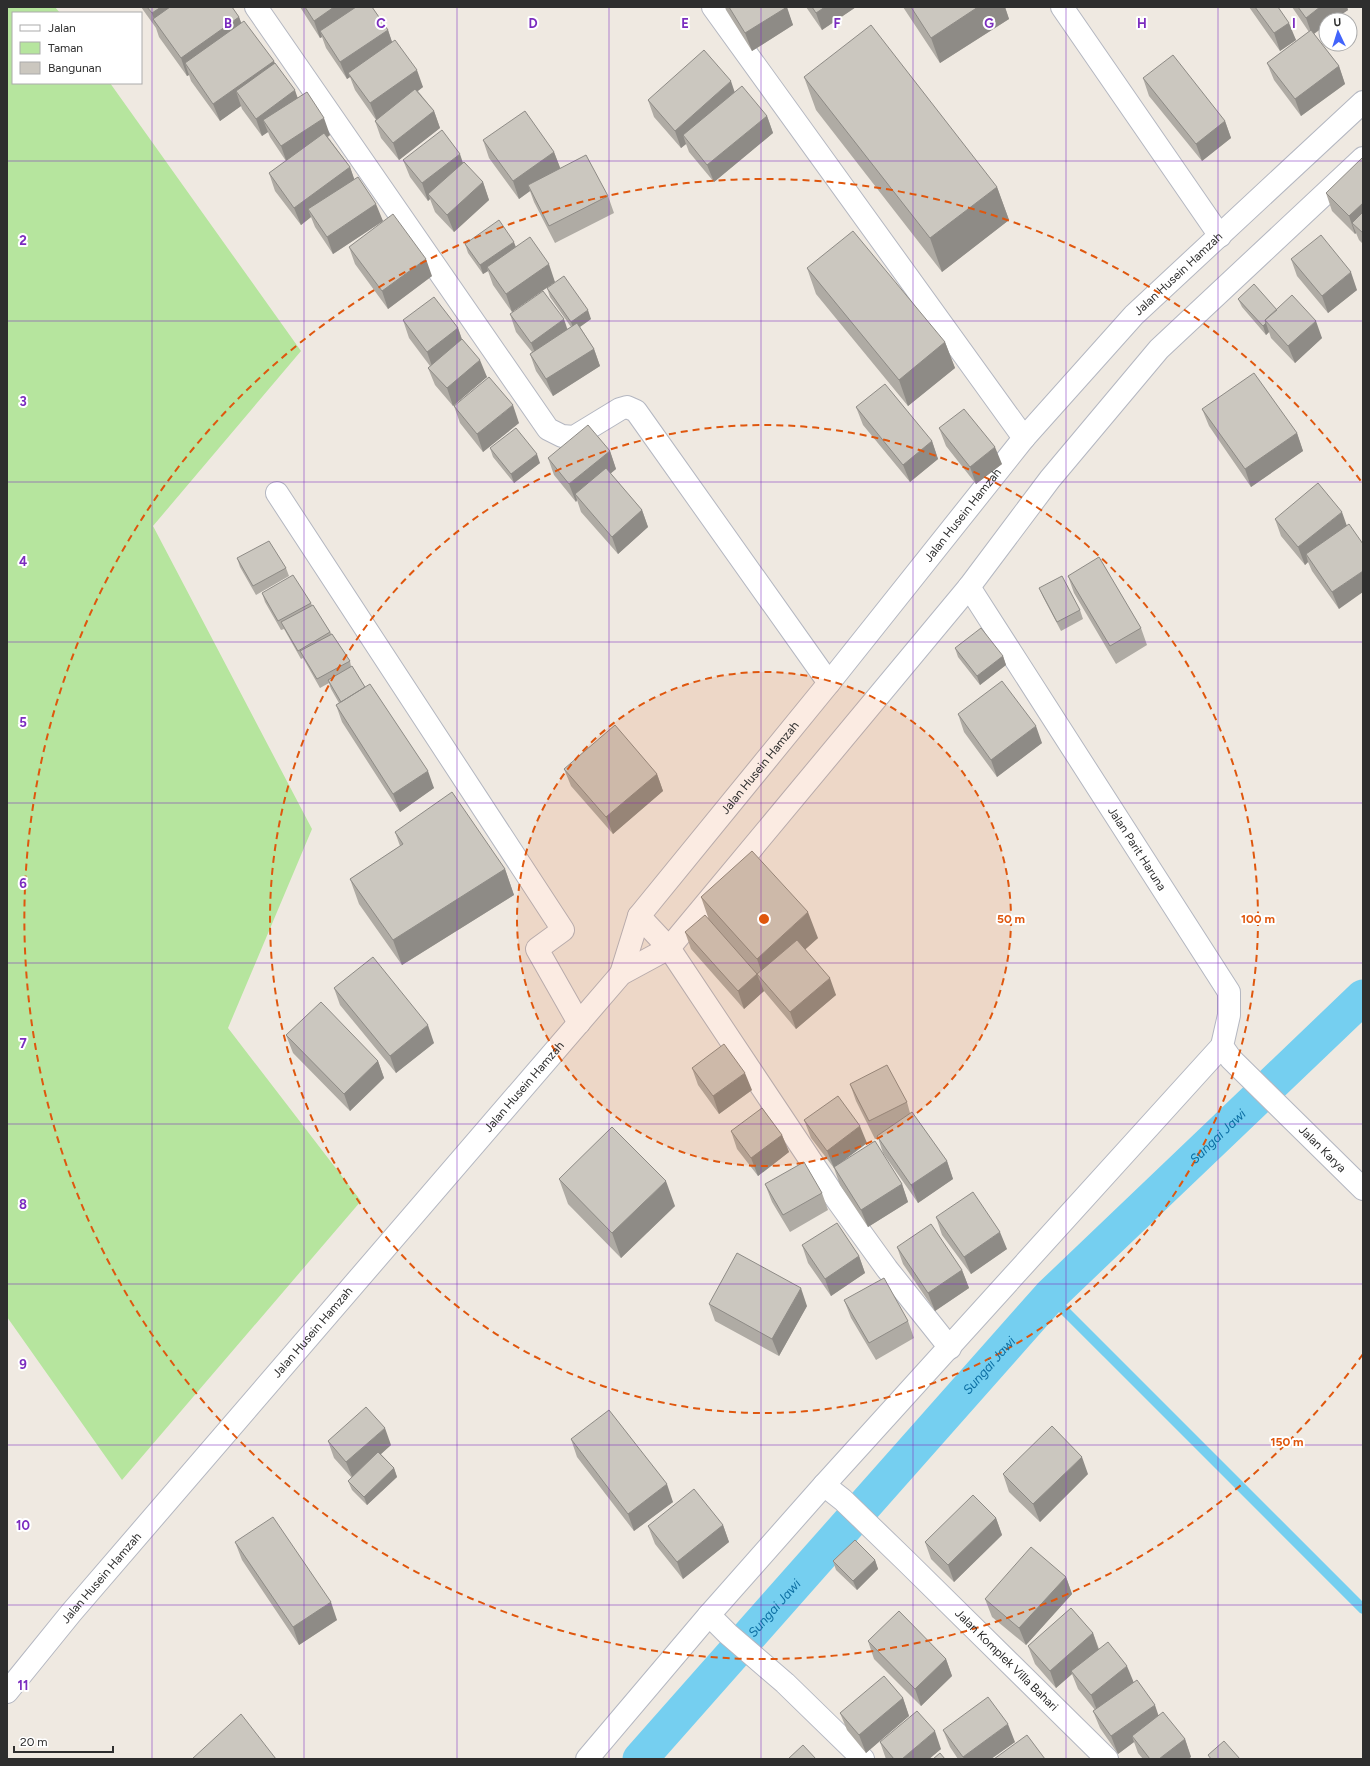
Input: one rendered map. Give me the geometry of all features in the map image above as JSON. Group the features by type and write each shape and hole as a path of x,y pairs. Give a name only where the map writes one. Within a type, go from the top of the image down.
{"street":[{"path":"256,7 548,429 562,436 574,437 620,409 627,407 636,411 829,683"},
{"path":"713,7 1024,438"},
{"path":"1062,7 1220,236"},
{"name":"Jalan Husein Hamzah","path":"621,974 639,916 829,683 1024,438 1134,315 1363,102"},
{"name":"Jalan Husein Hamzah","path":"9,1685 621,974 669,948 969,587 1050,479 1159,349 1363,158"},
{"path":"277,493 563,930 537,949 579,1023"},
{"name":"Jalan Parit Haruna","path":"969,587 1229,992 1227,1052"},
{"path":"639,916 669,948 886,1269 950,1348"},
{"path":"587,1759 709,1616 824,1486 950,1348 1227,1052"},
{"name":"Jalan Karya","path":"1227,1052 1363,1189"},
{"name":"Jalan Komplek Villa Bahari","path":"824,1486 843,1500 1107,1759"},
{"path":"709,1616 785,1683 863,1759"}],"green space":[{"path":"7,7 55,7 59,12 12,12 12,84 111,84 301,351 153,526 312,829 228,1028 361,1201 122,1480 7,1317"}],"building":[{"path":"147,7 161,7 152,13"},
{"path":"170,7 232,7 239,17 181,58 153,19"},
{"path":"305,7 334,7 314,21"},
{"path":"356,7 372,7 388,30 340,62 320,31"},
{"path":"729,7 787,7 745,33"},
{"path":"812,7 825,7 816,13"},
{"path":"911,7 978,7 931,38"},
{"path":"1255,7 1278,7 1289,23 1274,33"},
{"path":"1298,7 1320,7 1306,18"},
{"path":"244,21 274,61 213,104 185,63"},
{"path":"871,25 997,187 930,238 804,77"},
{"path":"1311,30 1318,39 1318,52 1328,52 1339,66 1295,99 1267,63"},
{"path":"395,40 417,70 370,103 348,73"},
{"path":"704,50 731,81 675,131 648,100"},
{"path":"1173,55 1225,121 1196,144 1143,78"},
{"path":"275,63 295,90 256,119 236,91"},
{"path":"742,86 767,116 707,165 683,135"},
{"path":"415,89 434,111 393,143 375,121"},
{"path":"307,92 324,118 281,146 263,120"},
{"path":"525,111 554,152 513,181 483,140"},
{"path":"442,130 460,154 422,183 403,160"},
{"path":"324,133 350,167 294,208 269,173"},
{"path":"586,155 608,196 549,226 528,185"},
{"path":"1362,158 1363,203 1349,216 1326,193"},
{"path":"464,162 483,182 447,215 428,194"},
{"path":"358,177 376,204 327,237 308,209"},
{"path":"1363,212 1363,233 1352,223"},
{"path":"393,214 426,259 382,291 349,247"},
{"path":"499,220 514,242 480,265 465,244"},
{"path":"853,231 945,342 899,380 807,268"},
{"path":"1321,235 1351,272 1322,296 1291,259"},
{"path":"530,237 549,264 506,294 487,267"},
{"path":"564,276 588,310 571,322 547,288"},
{"path":"1254,284 1277,310 1265,320 1266,323 1263,326 1238,299"},
{"path":"543,291 564,319 531,343 510,314"},
{"path":"1292,295 1316,321 1288,346 1265,320"},
{"path":"434,297 458,328 427,352 403,320"},
{"path":"577,323 594,349 546,379 530,354"},
{"path":"462,339 480,360 447,388 428,368"},
{"path":"1254,373 1297,433 1245,469 1202,409"},
{"path":"489,377 513,405 477,434 454,406"},
{"path":"885,384 932,441 903,465 856,407"},
{"path":"964,409 995,447 970,467 939,428"},
{"path":"588,425 610,451 569,484 548,458"},
{"path":"516,428 537,454 511,474 490,448"},
{"path":"606,468 642,510 612,537 575,494"},
{"path":"1318,483 1342,512 1298,547 1275,519"},
{"path":"1349,524 1363,544 1363,571 1332,592 1306,554"},
{"path":"269,541 286,568 253,586 237,558"},
{"path":"1099,557 1141,628 1110,646 1068,576"},
{"path":"293,575 311,603 278,621 262,593"},
{"path":"1062,576 1080,610 1057,622 1039,588"},
{"path":"313,605 330,632 298,651 281,622"},
{"path":"981,628 1003,656 977,676 955,648"},
{"path":"332,634 350,661 317,679 300,651"},
{"path":"352,666 365,687 341,702 328,680"},
{"path":"1002,681 1036,726 991,760 958,714"},
{"path":"370,684 428,771 393,794 336,705"},
{"path":"615,725 657,774 606,817 564,769"},
{"path":"452,792 505,869 393,940 350,879 403,844 395,832"},
{"path":"752,851 808,912 757,959 701,897"},
{"path":"705,915 757,974 738,991 685,932"},
{"path":"797,940 830,978 790,1012 757,974"},
{"path":"373,957 428,1025 390,1056 334,988"},
{"path":"321,1002 378,1061 344,1094 286,1035"},
{"path":"724,1044 745,1073 713,1096 692,1068"},
{"path":"887,1065 907,1102 869,1121 850,1084"},
{"path":"838,1096 860,1126 827,1151 804,1120"},
{"path":"762,1108 782,1135 751,1158 731,1131"},
{"path":"912,1112 947,1161 911,1185 877,1136"},
{"path":"612,1127 666,1181 612,1233 559,1179"},
{"path":"875,1141 902,1184 861,1210 834,1167"},
{"path":"804,1162 822,1193 783,1215 765,1184"},
{"path":"973,1192 1000,1232 964,1257 936,1217"},
{"path":"837,1223 859,1256 825,1279 802,1245"},
{"path":"931,1224 962,1270 928,1293 897,1247"},
{"path":"737,1253 801,1288 772,1339 709,1304"},
{"path":"884,1278 908,1321 869,1343 844,1300"},
{"path":"366,1407 385,1428 346,1462 328,1441"},
{"path":"609,1410 667,1484 628,1514 571,1439"},
{"path":"1052,1426 1082,1457 1033,1504 1003,1474"},
{"path":"378,1452 394,1468 364,1497 348,1481"},
{"path":"694,1489 723,1525 677,1562 648,1526"},
{"path":"973,1495 996,1518 948,1565 925,1542"},
{"path":"273,1517 331,1602 293,1627 235,1542"},
{"path":"855,1540 875,1560 853,1581 833,1561"},
{"path":"1031,1547 1066,1577 1019,1628 985,1599"},
{"path":"1071,1608 1093,1633 1050,1671 1028,1646"},
{"path":"899,1611 946,1659 915,1689 868,1641"},
{"path":"1108,1642 1127,1666 1091,1695 1071,1671"},
{"path":"884,1676 903,1698 859,1735 840,1713"},
{"path":"1137,1680 1155,1705 1111,1736 1093,1711"},
{"path":"988,1697 1008,1724 963,1757 943,1730"},
{"path":"917,1711 935,1731 902,1759 894,1759 880,1742"},
{"path":"1163,1712 1185,1739 1159,1759 1150,1759 1132,1736"},
{"path":"241,1714 276,1759 192,1759"},
{"path":"1027,1735 1045,1759 994,1759"},
{"path":"1224,1741 1240,1759 1211,1759 1208,1755"},
{"path":"803,1745 816,1759 788,1759"},
{"path":"940,1753 945,1759 933,1759"}],"waterway":[{"name":"Sungai Jawi","path":"640,1759 1050,1296 1363,997"},
{"path":"1050,1296 1363,1609"}]}
